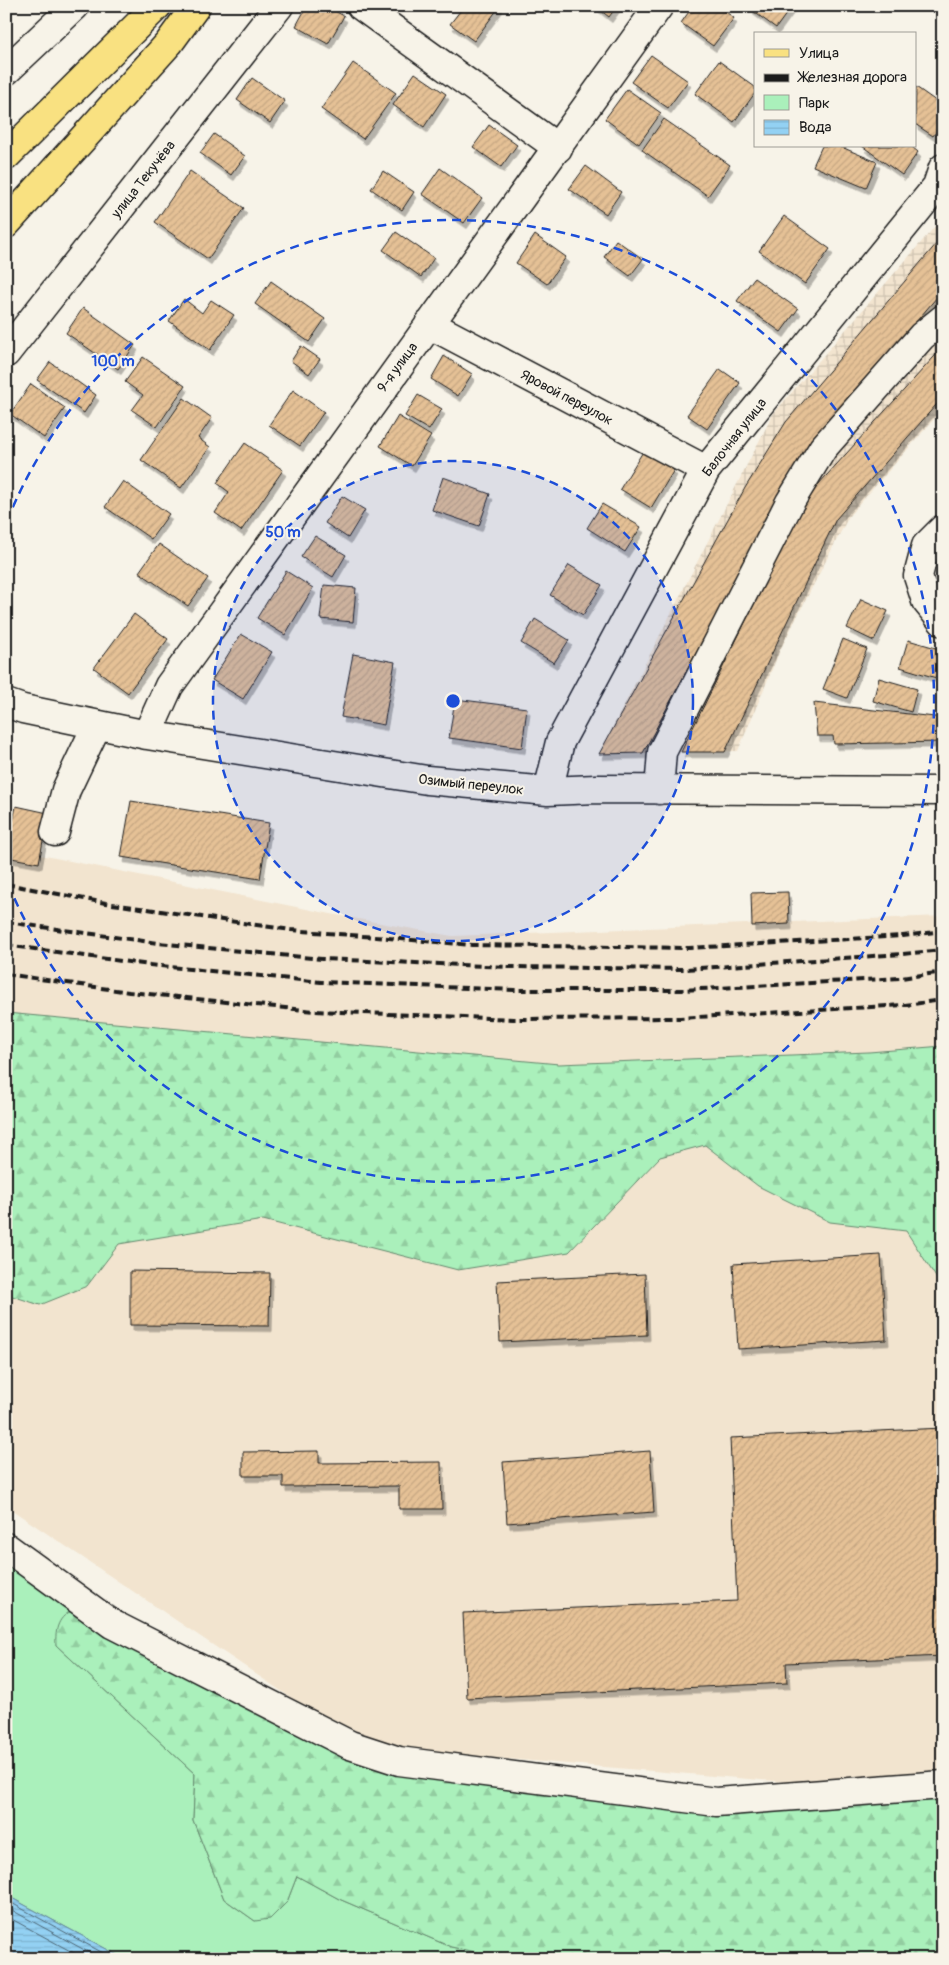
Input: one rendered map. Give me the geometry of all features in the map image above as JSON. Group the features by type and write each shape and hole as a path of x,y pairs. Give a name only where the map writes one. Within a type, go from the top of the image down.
{"main road":[{"path":"6,156 157,6"},
{"path":"6,224 169,43 196,6"}],"street":[{"path":"6,71 75,6"},
{"name":"улица Текучёва","path":"6,353 279,6"},
{"path":"361,6 558,148"},
{"name":"9-я улица","path":"147,735 169,686 659,6"},
{"name":"Балочная улица","path":"548,791 560,742 706,470 937,186 943,168"},
{"path":"658,790 662,752 790,502 823,448 922,336 943,319"},
{"name":"Яровой переулок","path":"429,324 706,470"},
{"path":"943,529 926,546 918,576 926,602 943,622"},
{"name":"Озимый переулок","path":"6,703 23,709 147,735 427,780 548,791 943,790"},
{"path":"56,832 66,790 97,725"},
{"path":"6,1547 112,1624 350,1745 399,1761 716,1802 943,1785"}],"shaded area":[{"path":"943,217 943,412 935,418 849,516 781,648 738,751 599,754 773,414"},
{"path":"6,848 331,914 452,936 943,916 943,1777 834,1786 399,1750 314,1713 6,1506"}],"green space":[{"path":"6,1013 559,1064 869,1052 943,1046 943,1288 906,1231 830,1222 758,1186 705,1145 660,1157 569,1252 458,1270 263,1220 119,1244 87,1286 40,1305 6,1294"},
{"path":"6,1564 74,1610 56,1645 195,1774 193,1820 224,1899 255,1921 287,1902 297,1876 339,1899 451,1947 480,1953 510,1956 837,1959 125,1959 6,1895"},
{"path":"74,1610 352,1756 711,1809 943,1792 943,1959 510,1956 480,1953 451,1947 339,1899 297,1876 287,1902 270,1919 255,1921 224,1899 193,1820 195,1774 56,1645 57,1628 61,1619"}],"water":[{"path":"6,1895 125,1959 6,1959"}],"building":[{"path":"307,6 326,6 344,16 328,44 296,26"},
{"path":"464,6 500,6 474,41 450,24"},
{"path":"595,6 617,6 609,17"},
{"path":"693,6 718,6 734,18 713,46 681,23"},
{"path":"752,6 792,6 776,28 750,9"},
{"path":"651,55 688,81 668,108 631,82"},
{"path":"719,61 754,86 754,94 734,122 695,94"},
{"path":"353,63 396,93 363,139 321,109"},
{"path":"415,73 446,94 424,127 393,105"},
{"path":"252,78 285,101 270,123 237,100"},
{"path":"916,87 943,106 943,122 933,136 916,125"},
{"path":"627,89 661,113 639,144 605,119"},
{"path":"664,119 730,165 708,196 642,150"},
{"path":"489,125 517,145 501,167 473,147"},
{"path":"214,134 245,156 231,175 200,153"},
{"path":"821,148 844,148 877,162 866,188 813,166"},
{"path":"865,148 913,148 918,152 902,175"},
{"path":"586,166 621,192 606,214 569,189"},
{"path":"440,168 482,198 464,223 422,194"},
{"path":"190,171 244,208 208,259 155,222"},
{"path":"383,171 414,192 402,210 371,189"},
{"path":"784,216 830,249 805,284 759,251"},
{"path":"396,232 434,258 421,277 383,250"},
{"path":"535,235 566,257 547,284 516,263"},
{"path":"943,236 943,290 821,434 779,497 643,753 599,754 745,488 786,422"},
{"path":"616,240 643,259 630,276 604,257"},
{"path":"754,278 798,309 781,332 737,301"},
{"path":"271,281 325,319 309,342 255,304"},
{"path":"184,299 202,313 211,300 234,315 210,350 169,321"},
{"path":"83,308 135,345 118,369 66,333"},
{"path":"301,346 320,359 309,374 291,361"},
{"path":"943,347 943,397 836,519 725,752 681,752 807,497"},
{"path":"444,356 472,374 458,396 431,379"},
{"path":"143,357 185,386 157,427 132,410 143,395 125,382"},
{"path":"50,362 96,395 84,413 37,380"},
{"path":"720,369 740,383 707,429 687,415"},
{"path":"31,384 65,408 44,438 10,414"},
{"path":"293,390 324,412 300,446 269,425"},
{"path":"418,395 442,409 429,430 405,416"},
{"path":"184,398 212,418 198,438 210,447 181,488 141,460"},
{"path":"398,416 431,436 412,466 380,446"},
{"path":"245,443 283,470 241,531 215,513 229,492 217,483"},
{"path":"644,450 674,470 651,508 620,489"},
{"path":"443,477 490,494 479,526 432,510"},
{"path":"123,481 169,514 151,539 105,507"},
{"path":"342,496 365,510 348,538 325,523"},
{"path":"602,504 641,527 625,552 587,528"},
{"path":"315,536 346,555 333,577 301,557"},
{"path":"159,544 208,578 188,606 139,572"},
{"path":"569,565 602,585 583,615 550,595"},
{"path":"286,571 313,588 285,635 257,618"},
{"path":"324,585 356,588 353,622 320,619"},
{"path":"861,599 888,611 874,641 847,628"},
{"path":"134,614 168,639 128,693 94,668"},
{"path":"535,619 569,640 554,663 521,643"},
{"path":"241,634 272,652 243,699 212,680"},
{"path":"843,639 867,649 847,698 823,689"},
{"path":"908,640 943,650 943,680 900,667"},
{"path":"353,654 395,662 384,725 341,717"},
{"path":"879,678 917,689 911,712 873,701"},
{"path":"455,699 527,708 522,748 449,738"},
{"path":"814,703 943,718 943,742 834,744 833,736 817,736"},
{"path":"131,801 269,823 260,879 121,857"},
{"path":"16,806 48,813 39,863 6,857 6,820 13,821"},
{"path":"788,892 789,924 752,926 751,893"},
{"path":"881,1255 886,1340 738,1349 733,1264"},
{"path":"130,1271 270,1273 269,1326 130,1325"},
{"path":"645,1274 647,1335 500,1342 497,1281"},
{"path":"943,1428 943,1656 786,1663 787,1683 467,1698 463,1613 737,1601 730,1438"},
{"path":"319,1451 319,1463 441,1462 442,1509 399,1509 399,1486 283,1487 283,1476 243,1476 243,1452"},
{"path":"650,1451 654,1512 507,1523 503,1462"}],"railway":[{"path":"6,884 106,903 291,930 472,945 689,948 903,936 943,931"},
{"path":"6,922 158,943 322,959 509,967 686,969 943,950"},
{"path":"6,945 150,965 321,982 514,990 683,990 901,978 943,972"},
{"path":"6,974 129,992 314,1011 513,1019 680,1018 905,1005 943,1000"}]}
